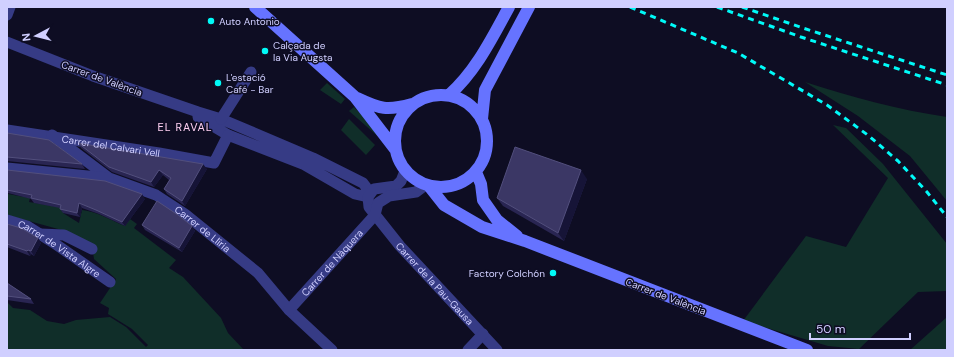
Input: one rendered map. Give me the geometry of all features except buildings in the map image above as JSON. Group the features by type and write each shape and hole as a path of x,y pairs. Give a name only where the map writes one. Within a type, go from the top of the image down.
{"main road":[{"path":"255,7 355,97 395,149"},
{"path":"449,95 462,83 488,47 509,7"},
{"path":"413,104 401,116 395,132 395,149 398,161 405,171 426,186 446,188 463,183 476,172 485,156 487,137 482,119 485,90 530,7"},
{"path":"355,97 376,107 394,109 413,104 430,96 449,95 462,100 473,108 482,119"},
{"name":"Carrer de València","path":"476,172 481,184 483,200 497,220 524,241"},
{"name":"Carrer de València","path":"426,186 444,205 482,227 524,241 805,350"}],"street":[{"path":"7,16 10,7"},
{"name":"Carrer de València","path":"7,42 93,76 221,119 313,158 363,183 365,193 354,194 303,164 228,135 198,117 198,112"},
{"path":"221,119 251,72"},
{"name":"Carrer del Calvari Vell","path":"7,130 52,135 214,163 228,135"},
{"name":"Carrer de Llíria","path":"52,135 108,178 156,195 185,214 258,273 289,310 332,350"},
{"path":"7,168 108,178"},
{"path":"375,216 369,207 365,193 374,189 396,186 401,181 405,171"},
{"name":"Carrer de Nàquera","path":"289,310 375,216 378,203 389,196 416,192 426,186"},
{"name":"Carrer de la Pau-Gausa","path":"375,216 405,251 497,350"},
{"name":"Carrer de Vista Algre","path":"7,220 27,226 110,282"},
{"path":"39,234 64,235 92,249"},
{"path":"468,350 483,334"}],"green space":[{"path":"805,82 840,93 911,111 947,117 947,201 910,156 858,116"},
{"path":"327,83 345,99 341,104 320,90"},
{"path":"354,107 374,127 382,140 349,111"},
{"path":"349,119 375,145 366,155 341,130"},
{"path":"833,125 846,128 883,164 947,244 947,291 918,292 859,349 828,346 743,321 806,236 846,247 888,178"},
{"path":"8,194 30,198 29,202 64,208 63,213 79,223 82,210 99,214 125,226 130,219 137,224 134,228 176,260 169,268 183,277 221,318 228,333 244,350 7,350 7,302 13,308 30,310 47,321 64,324 76,320 110,317 126,327 146,347 148,345 132,329 108,314 109,308 100,303 116,279 94,259 92,246 69,232 7,215"},
{"path":"947,317 947,350 910,350"}],"railway":[{"path":"630,7 738,53 827,105 869,136 898,161 927,192 947,217"},
{"path":"717,7 801,37 947,85"},
{"path":"742,7 947,75"}],"place":[{"name":"Auto Antonio","path":"211,21"},
{"name":"Calçada de la Via Augsta","path":"265,51"},
{"name":"L'estació Café - Bar","path":"218,83"},
{"name":"Factory Colchón","path":"553,273"}],"district":[{"name":"EL RAVAL","path":"185,127"}]}
